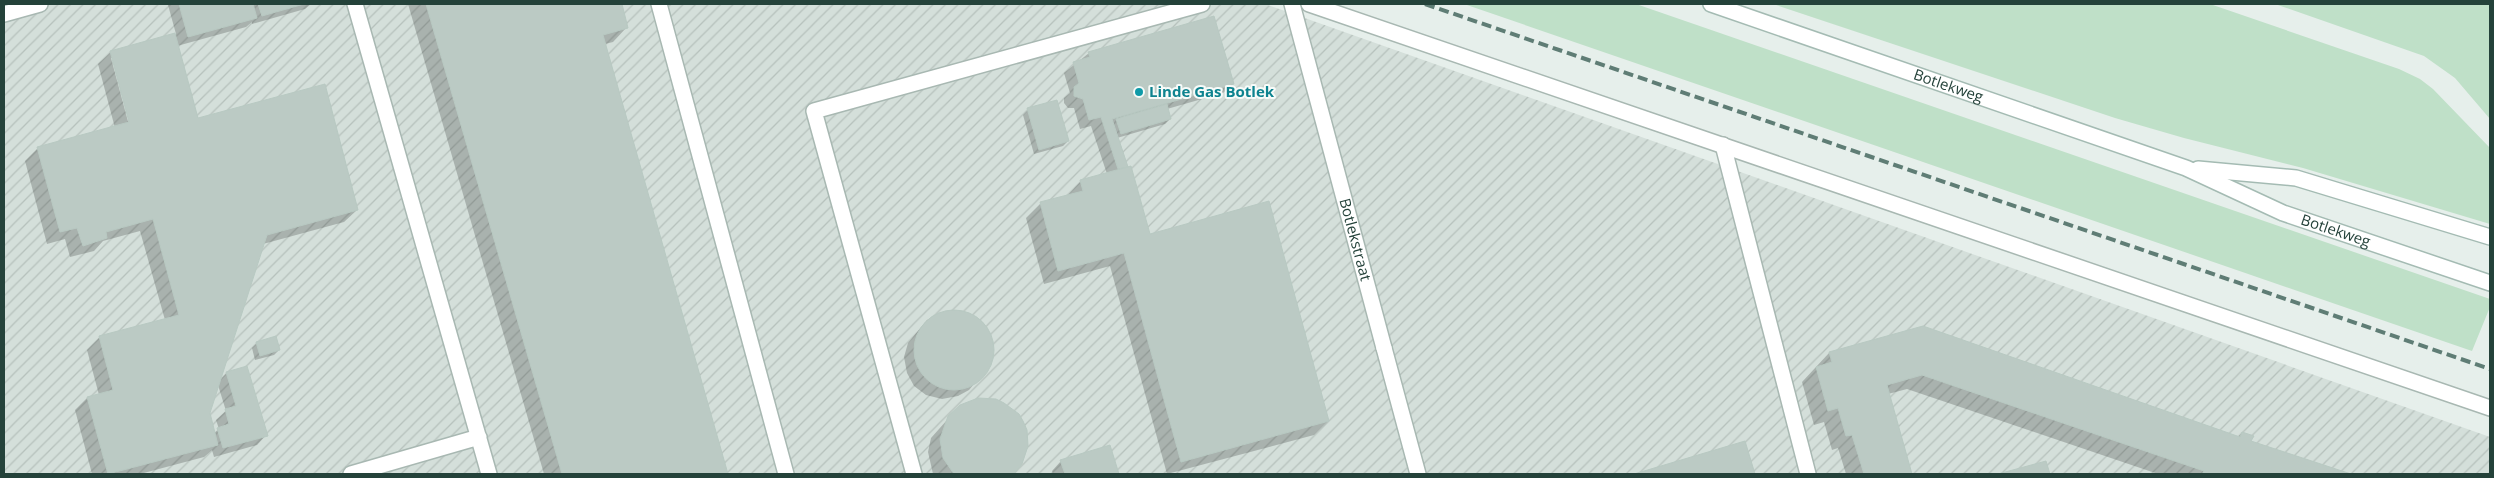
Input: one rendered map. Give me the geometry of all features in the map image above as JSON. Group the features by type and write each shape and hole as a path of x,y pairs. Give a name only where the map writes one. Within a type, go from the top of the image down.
{"street":[{"path":"4,14 40,4"},
{"path":"355,4 489,474"},
{"path":"659,4 786,474"},
{"path":"914,474 814,111 1202,4"},
{"name":"Botlekstraat","path":"1292,4 1418,474"},
{"path":"1309,4 2490,408"},
{"name":"Botlekweg","path":"1711,4 2186,168 2282,213 2490,283"},
{"path":"1723,145 1808,474"},
{"name":"Botlekweg","path":"2186,168 2296,178 2490,237"},
{"path":"351,474 479,437"}],"shaded area":[{"path":"4,4 1265,4 2490,437 2490,474 4,474"}],"green space":[{"path":"1464,4 1636,4 2490,299 2490,307 2472,351"},
{"path":"1773,4 2210,4 2399,69 2420,79 2433,89 2490,148 2490,224 2303,168 2184,138 2115,118"},
{"path":"2275,4 2490,4 2490,119 2455,78 2424,56"}],"building":[{"path":"179,4 253,4 257,18 188,37"},
{"path":"258,4 304,4 262,16"},
{"path":"426,4 622,4 628,28 603,35 728,474 562,474"},
{"name":"Linde Gas Botlek","path":"1214,16 1234,84 1112,119 1128,167 1118,169 1101,117 1089,120 1083,99 1074,96 1074,87 1079,83 1073,62 1090,57 1088,52"},
{"path":"175,33 198,118 325,84 358,210 267,235 210,413 218,445 108,474 87,397 113,390 99,336 179,315 153,219 106,232 107,238 83,246 77,228 60,232 37,147 129,122 110,51"},
{"path":"1057,100 1069,141 1039,150 1027,108"},
{"path":"1167,104 1171,119 1121,134 1116,119"},
{"path":"1131,166 1150,234 1269,201 1329,421 1181,462 1124,253 1058,271 1040,202 1083,191 1080,180"},
{"path":"946,310 962,310 983,321 994,342 994,358 983,379 962,390 946,390 932,384 920,372 914,358 914,342 920,328 932,316"},
{"path":"1923,326 2240,437 2242,432 2254,436 2251,441 2351,474 2202,474 2204,471 1922,375 1887,385 1912,474 1864,474 1852,435 1846,436 1838,408 1828,411 1816,367 1832,362 1829,352"},
{"path":"276,336 280,350 260,356 256,342"},
{"path":"247,366 268,436 223,448 217,428 229,424 225,409 236,406 226,372"},
{"path":"978,398 996,399 1004,403 1019,414 1023,421 1027,430 1028,446 1022,464 1014,474 954,474 943,458 940,439 948,416 960,405"},
{"path":"1745,441 1755,474 1634,474"},
{"path":"1110,445 1119,474 1065,474 1060,460"},
{"path":"2046,461 2050,474 1998,474"}],"railway":[{"path":"1425,4 2490,369"}],"place":[{"name":"Linde Gas Botlek","path":"1139,92"}]}
